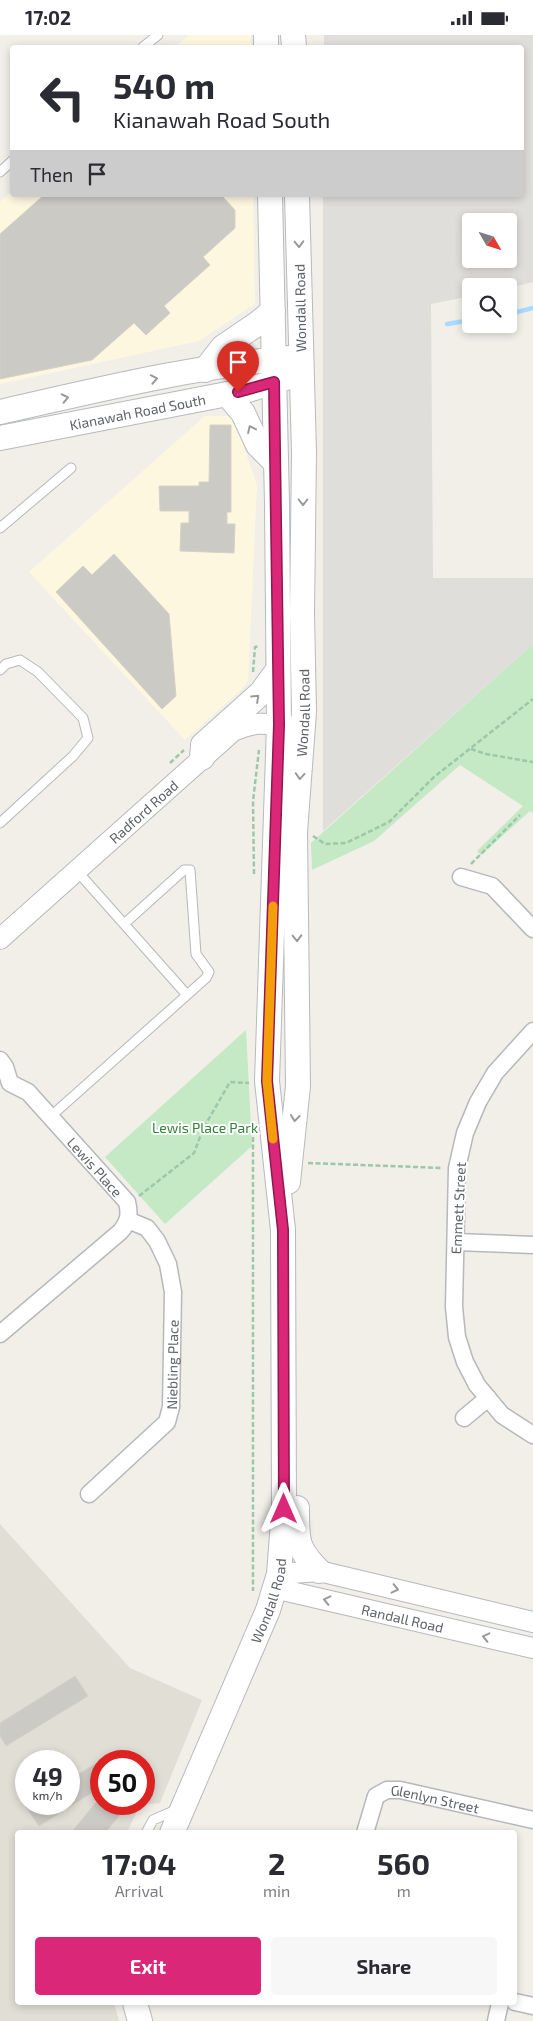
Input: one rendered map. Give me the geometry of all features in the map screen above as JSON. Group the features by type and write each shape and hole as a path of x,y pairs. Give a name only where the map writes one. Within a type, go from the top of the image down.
{"main road":[{"name":"Wondall Road","path":"270,197 279,725 261,1085 283,1230"},
{"name":"Wondall Road","path":"173,1830 268,1610 276,1581 284,1509 283,1230 298,1086 295,833 304,727 304,453 297,197"},
{"path":"205,370 222,347 258,324 273,311"},
{"name":"Kianawah Road South","path":"0,412 205,370 274,371 302,365"},
{"name":"Kianawah Road South","path":"0,438 227,394 274,371"},
{"path":"227,394 243,413 258,445 276,463"},
{"path":"202,759 203,745 261,693 278,670"},
{"path":"261,1085 281,1092 298,1086"},
{"path":"284,1441 297,1450 298,1539 303,1553 320,1571"},
{"path":"135,2005 140,2021"}],"street":[{"name":"Radford Road","path":"0,939 233,731 247,724 304,727"},
{"path":"461,877 492,885 533,929"},
{"name":"Emmett Street","path":"533,1031 495,1073 478,1101 465,1133 457,1168 454,1307 457,1337 465,1363 477,1385 502,1415 533,1435"},
{"name":"Lewis Place","path":"0,1060 5,1067 5,1088 28,1092 127,1202 130,1212 128,1220"},
{"path":"0,1334 120,1232 128,1220"},
{"name":"Niebling Place","path":"89,1493 167,1422 170,1407 173,1293 168,1264 158,1241 147,1228 128,1220"},
{"path":"456,1242 533,1245"},
{"path":"464,1418 488,1398"},
{"name":"Randall Road","path":"276,1581 320,1571 533,1622"},
{"name":"Randall Road","path":"276,1581 533,1648"},
{"name":"Glenlyn Street","path":"366,1830 376,1796 387,1790 400,1790 533,1820"},
{"path":"517,2002 533,2006"},
{"path":"496,2021 500,2005"}],"lane":[{"path":"146,45 158,35"},
{"path":"0,172 10,163"},
{"path":"0,529 71,468"},
{"path":"0,670 6,664 20,660 38,672 83,718 88,738 73,755 0,823"},
{"path":"50,1117 206,978 209,972 196,954 190,870 184,870 124,924"},
{"path":"76,871 187,995"},
{"path":"148,1830 153,1820 183,1807"}],"path":[{"path":"308,833 324,844 346,843 389,822 434,777 533,699"},
{"path":"254,876 253,801 257,754 261,744"},
{"path":"471,749 486,754 533,762"},
{"path":"461,877 478,855 520,815"},
{"path":"127,1202 132,1201 194,1153 203,1129 230,1082 261,1085"},
{"path":"252,1597 254,1435 253,1134"},
{"path":"305,1163 457,1168"}],"shaded area":[{"path":"189,35 251,35 251,45 177,45"},
{"path":"324,35 533,35 533,282 517,286 517,278 462,278 462,298 431,304 433,578 533,578 533,644 323,831 323,197 524,197 524,45 324,45"},
{"path":"10,193 10,197 253,197 255,304 199,341 0,384 0,202"},
{"path":"205,416 233,416 257,485 248,681 242,689 185,740 29,572"},
{"path":"0,1524 130,1668 202,1700 160,1803 155,1804 155,1750 90,1750 90,1815 135,1815 128,1830 15,1830 15,2005 115,2005 119,2021 0,2021"}],"green space":[{"path":"533,644 533,813 530,811 481,855 477,851 523,806 460,765 374,841 312,870 311,843"},
{"name":"Lewis Place Park","path":"246,1030 252,1146 165,1224 105,1157"}],"building":[{"path":"42,197 223,197 235,210 235,228 203,257 210,265 164,306 170,313 146,335 134,323 92,360 0,379 0,234"},
{"path":"210,425 231,425 231,512 227,512 227,524 235,524 234,553 180,551 181,523 189,523 189,511 160,511 159,486 199,486 199,482 209,482"},
{"path":"114,554 169,614 176,696 162,709 56,592 83,566 92,575"},
{"path":"75,1676 88,1696 6,1746 0,1736 0,1723"},
{"path":"90,1767 90,1794 80,1800 80,1773"},
{"path":"90,1810 90,1815 120,1815 107,1830 73,1830"},
{"path":"31,1815 56,1815 39,1826"}],"waterway":[{"path":"517,312 533,308"},
{"path":"447,324 462,322"}],"slow traffic":[{"path":"273,906 267,1081 273,1139"}],"route":[{"path":"238,392 274,382 279,725 267,1081 283,1230 284,1509"}]}
